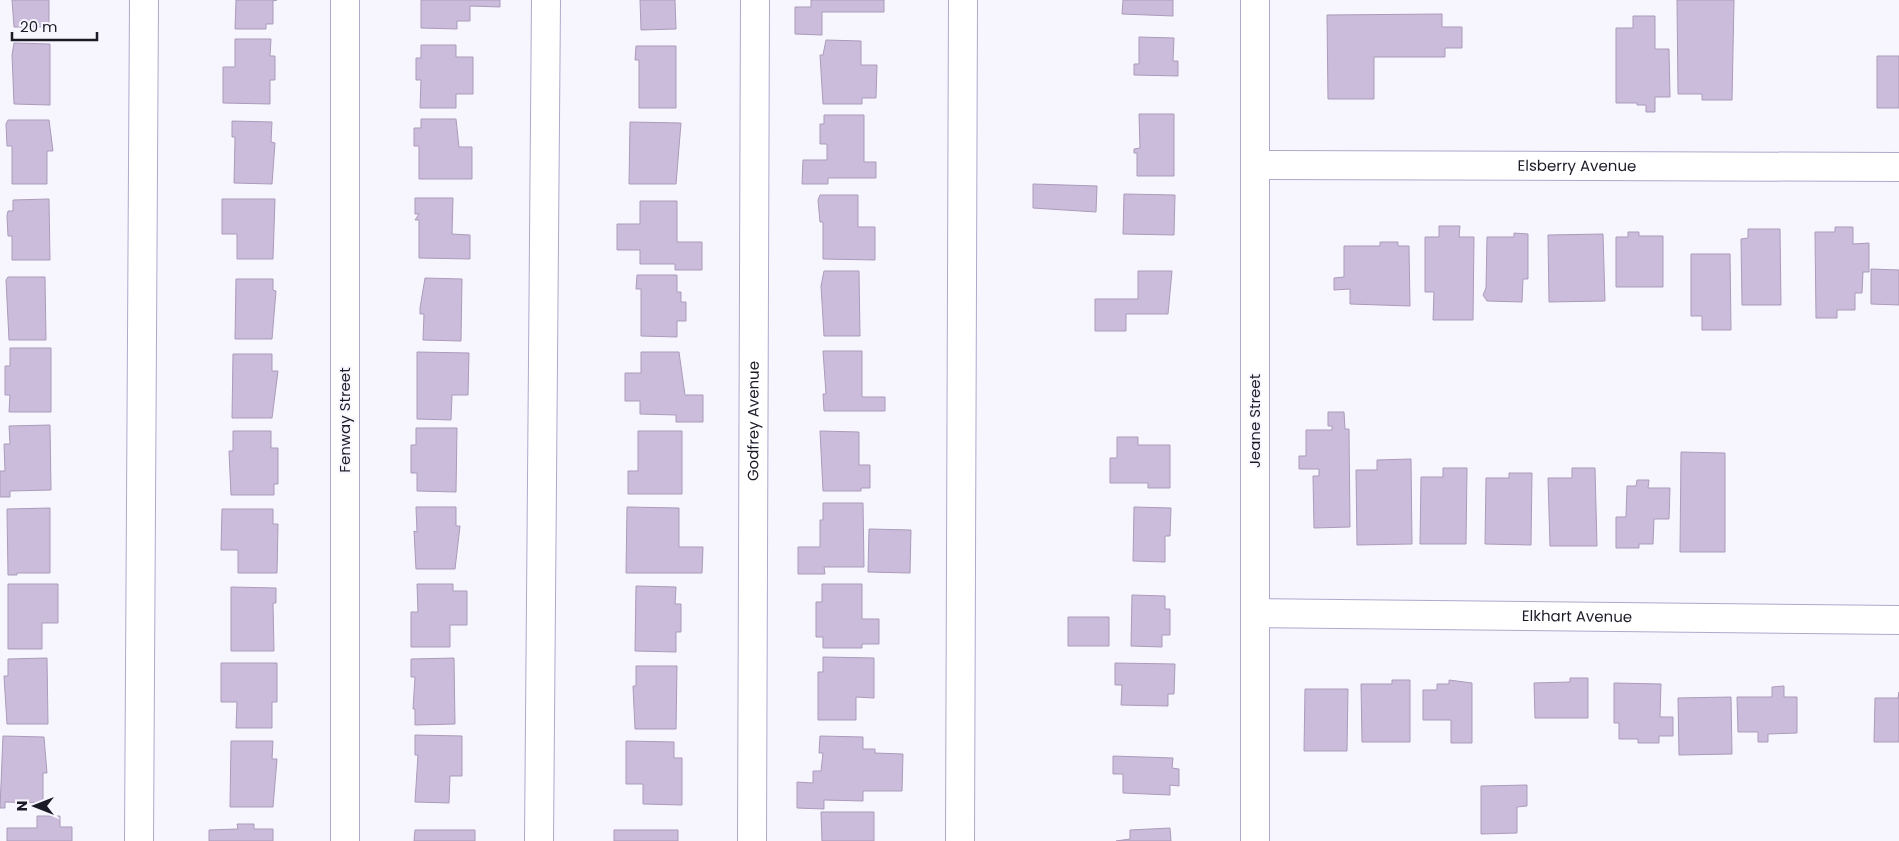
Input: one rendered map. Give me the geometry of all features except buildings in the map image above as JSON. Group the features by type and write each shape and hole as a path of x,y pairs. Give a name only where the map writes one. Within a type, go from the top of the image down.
{"street":[{"path":"140,841 144,0"},
{"name":"Fenway Street","path":"345,0 345,841"},
{"path":"539,841 546,0"},
{"name":"Godfrey Avenue","path":"752,841 755,0"},
{"path":"960,841 962,0"},
{"name":"Jeane Street","path":"1255,0 1255,841"},
{"name":"Elsberry Avenue","path":"1255,165 1899,167"},
{"name":"Elkhart Avenue","path":"1255,613 1899,620"}]}
